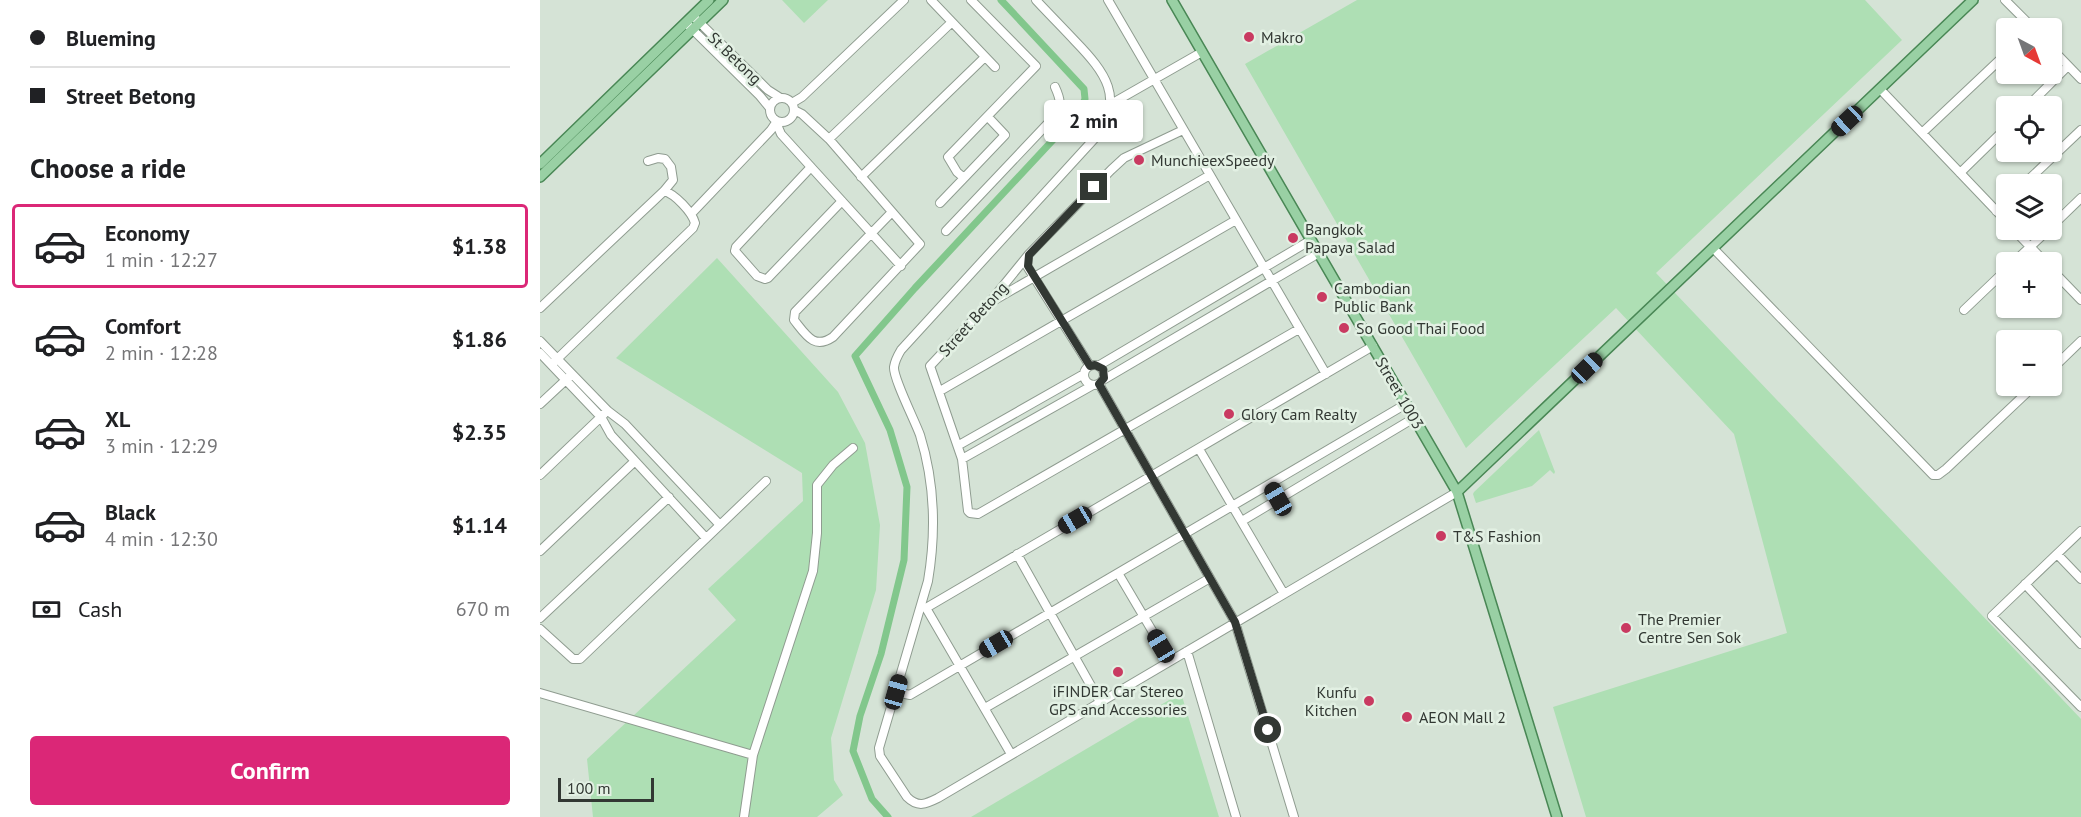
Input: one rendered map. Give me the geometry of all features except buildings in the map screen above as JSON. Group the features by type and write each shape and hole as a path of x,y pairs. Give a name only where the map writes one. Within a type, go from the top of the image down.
{"main road":[{"path":"540,177 693,23 709,0"},
{"path":"540,164 693,23 723,0"},
{"name":"Street 1003","path":"1172,0 1457,492 1557,817"},
{"path":"1457,492 1973,0"}],"street":[{"path":"691,214 778,121 788,120 793,107 810,89 904,0"},
{"path":"931,0 995,67"},
{"path":"964,178 957,172 948,157 1036,66 971,0"},
{"path":"1036,0 1097,64 1107,81 1111,104 1107,120 1095,138 902,350 894,365 896,377 921,437 931,489 933,525 932,556 923,607 879,748 880,756 912,802 924,805 1457,492"},
{"path":"1108,0 1326,374"},
{"path":"2005,0 2023,18"},
{"path":"829,139 952,22"},
{"name":"St Betong","path":"693,23 768,90 779,97"},
{"name":"St Betong","path":"693,23 769,107"},
{"path":"1111,104 1202,52"},
{"path":"861,177 985,57"},
{"path":"2062,59 2081,79"},
{"path":"1922,134 1996,63"},
{"path":"2038,96 2068,66"},
{"path":"946,231 1053,118 1059,109 1061,98 1055,87"},
{"path":"1880,89 1996,211"},
{"path":"892,212 871,234 795,312 794,320 813,341 817,343 830,339 901,266 920,244 829,139 793,107 787,98 779,97 773,100 769,107 770,115 778,121 781,134 871,234 901,266"},
{"path":"940,204 1005,135 988,117"},
{"name":"Street Betong","path":"940,391 930,366 990,303 1029,255 1124,158 1183,130"},
{"path":"2035,174 2081,130"},
{"path":"1960,173 1996,138"},
{"path":"540,308 673,180 671,167 665,159 658,158 648,161"},
{"path":"811,167 736,246 735,251 757,276 768,278 842,201"},
{"path":"990,303 1210,175"},
{"path":"554,362 690,233 694,223 691,214 670,193 664,191"},
{"path":"2062,216 2081,198"},
{"path":"1236,220 940,391 962,459 968,511 978,514 1299,329"},
{"path":"958,445 1084,374 1094,366 1311,240"},
{"path":"2023,240 2035,252"},
{"path":"2025,252 2037,240"},
{"path":"1713,248 1933,475 1938,475 1946,469 2023,396"},
{"path":"962,459 1098,383 1319,253"},
{"path":"1029,255 1028,266 1063,322 1094,366 1104,372 1098,383"},
{"path":"1964,310 1996,279"},
{"path":"2062,280 2081,300"},
{"path":"540,341 554,362 604,414 626,424 719,525"},
{"path":"2062,359 2081,341"},
{"path":"923,607 1373,346"},
{"path":"540,353 554,362"},
{"path":"1084,374 1085,380 1098,383 1235,622 1294,817"},
{"path":"540,404 569,377"},
{"path":"896,692 910,695 1406,404"},
{"path":"604,414 611,435 706,538"},
{"path":"540,475 604,414"},
{"path":"1242,520 1414,418"},
{"path":"744,817 753,755 813,571 818,485 833,465 853,448"},
{"path":"1199,449 1284,594"},
{"path":"540,551 635,461"},
{"path":"540,629 573,659 580,659 766,481"},
{"path":"1269,485 1278,499"},
{"path":"540,618 669,497"},
{"path":"2081,531 1992,616 2081,707"},
{"path":"1017,554 1100,702"},
{"path":"2057,554 2081,579"},
{"path":"1118,573 1170,661"},
{"path":"985,708 1210,578"},
{"path":"2025,584 2081,644"},
{"path":"923,607 960,665 1011,754"},
{"path":"1187,651 1236,817"},
{"path":"540,693 753,755"}],"green space":[{"path":"782,0 828,0 804,23"},
{"path":"1357,0 1865,0 1902,40 1656,273 2081,719 2081,817 1586,817 1553,707 1787,633 1734,434 1616,308 1466,448 1245,64"},
{"path":"717,258 838,392 865,443 880,525 876,590 831,738 834,780 843,795 817,817 593,817 587,759 736,620 708,589 803,501 802,473 616,358"},
{"path":"1539,430 1554,474 1550,470 1532,486 1476,503 1474,492"},
{"path":"1181,693 1219,817 971,817"}],"waterway":[{"path":"888,817 872,799 853,751 860,716 881,654 904,560 907,487 890,430 855,356 1079,112 1085,99 1084,89 1001,0"}],"place":[{"name":"Makro","path":"1249,37"},
{"name":"MunchieexSpeedy","path":"1139,160"},
{"name":"Bangkok Papaya Salad","path":"1293,238"},
{"name":"Cambodian Public Bank","path":"1322,297"},
{"name":"So Good Thai Food","path":"1344,328"},
{"name":"Glory Cam Realty","path":"1229,414"},
{"name":"T&S Fashion","path":"1441,536"},
{"name":"The Premier Centre Sen Sok","path":"1626,628"},
{"name":"iFINDER Car Stereo GPS and Accessories","path":"1118,672"},
{"name":"Kunfu Kitchen","path":"1369,701"},
{"name":"AEON Mall 2","path":"1407,717"}],"route":[{"path":"1094,187 1029,255 1028,266 1090,366 1095,365 1103,369 1104,378 1099,384 1235,622 1268,730"}]}
